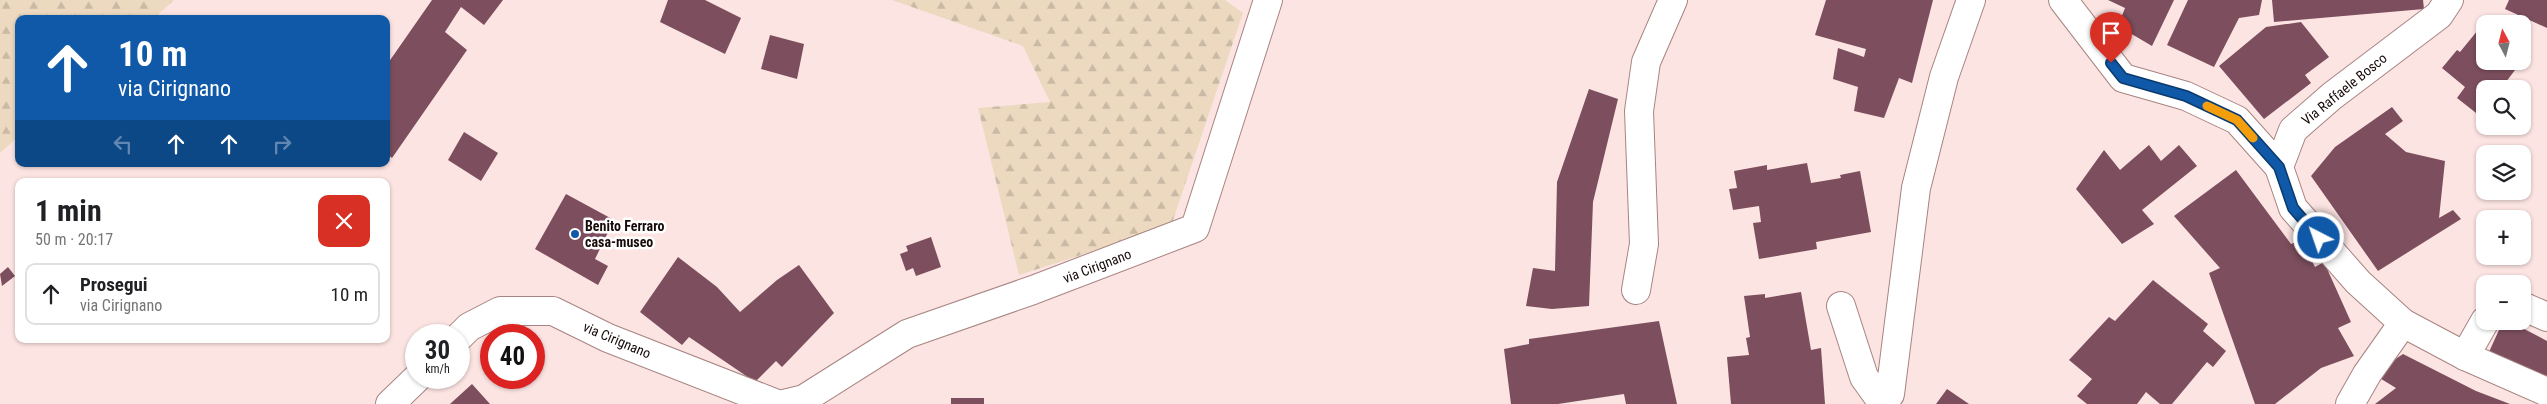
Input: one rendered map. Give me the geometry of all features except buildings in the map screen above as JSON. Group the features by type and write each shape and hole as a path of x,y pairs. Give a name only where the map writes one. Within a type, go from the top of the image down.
{"street":[{"name":"via Cirignano","path":"783,404 804,399 907,334 1033,290 1195,228 1268,0"},
{"path":"1636,290 1644,244 1639,111 1646,62 1672,0"},
{"path":"1841,306 1864,377 1879,398 1890,394 1916,188 1944,77 1971,0"},
{"path":"2064,0 2123,78 2186,96 2237,120 2279,167 2293,208 2358,282 2403,323 2465,356 2547,392"},
{"name":"Via Raffaele Bosco","path":"2279,167 2293,130 2332,96 2439,15 2449,0"},
{"name":"via Cirignano","path":"470,326 500,310 553,312 608,338 777,404"},
{"path":"2531,310 2547,317"},
{"path":"2350,404 2366,374 2403,323"},
{"path":"2465,356 2479,330"},
{"path":"390,404 406,389"}],"green space":[{"path":"0,0 174,0 157,15 15,15 15,140 0,153"},
{"path":"892,0 1225,0 1243,13 1171,226 1019,275 978,108 1050,102 1023,46"}],"slow traffic":[{"path":"2207,106 2237,120 2253,138"}],"place":[{"name":"Benito Ferraro casa-museo","path":"575,234"}],"route":[{"path":"2111,63 2123,78 2186,96 2237,120 2279,167 2285,191 2293,208 2319,238"}]}
